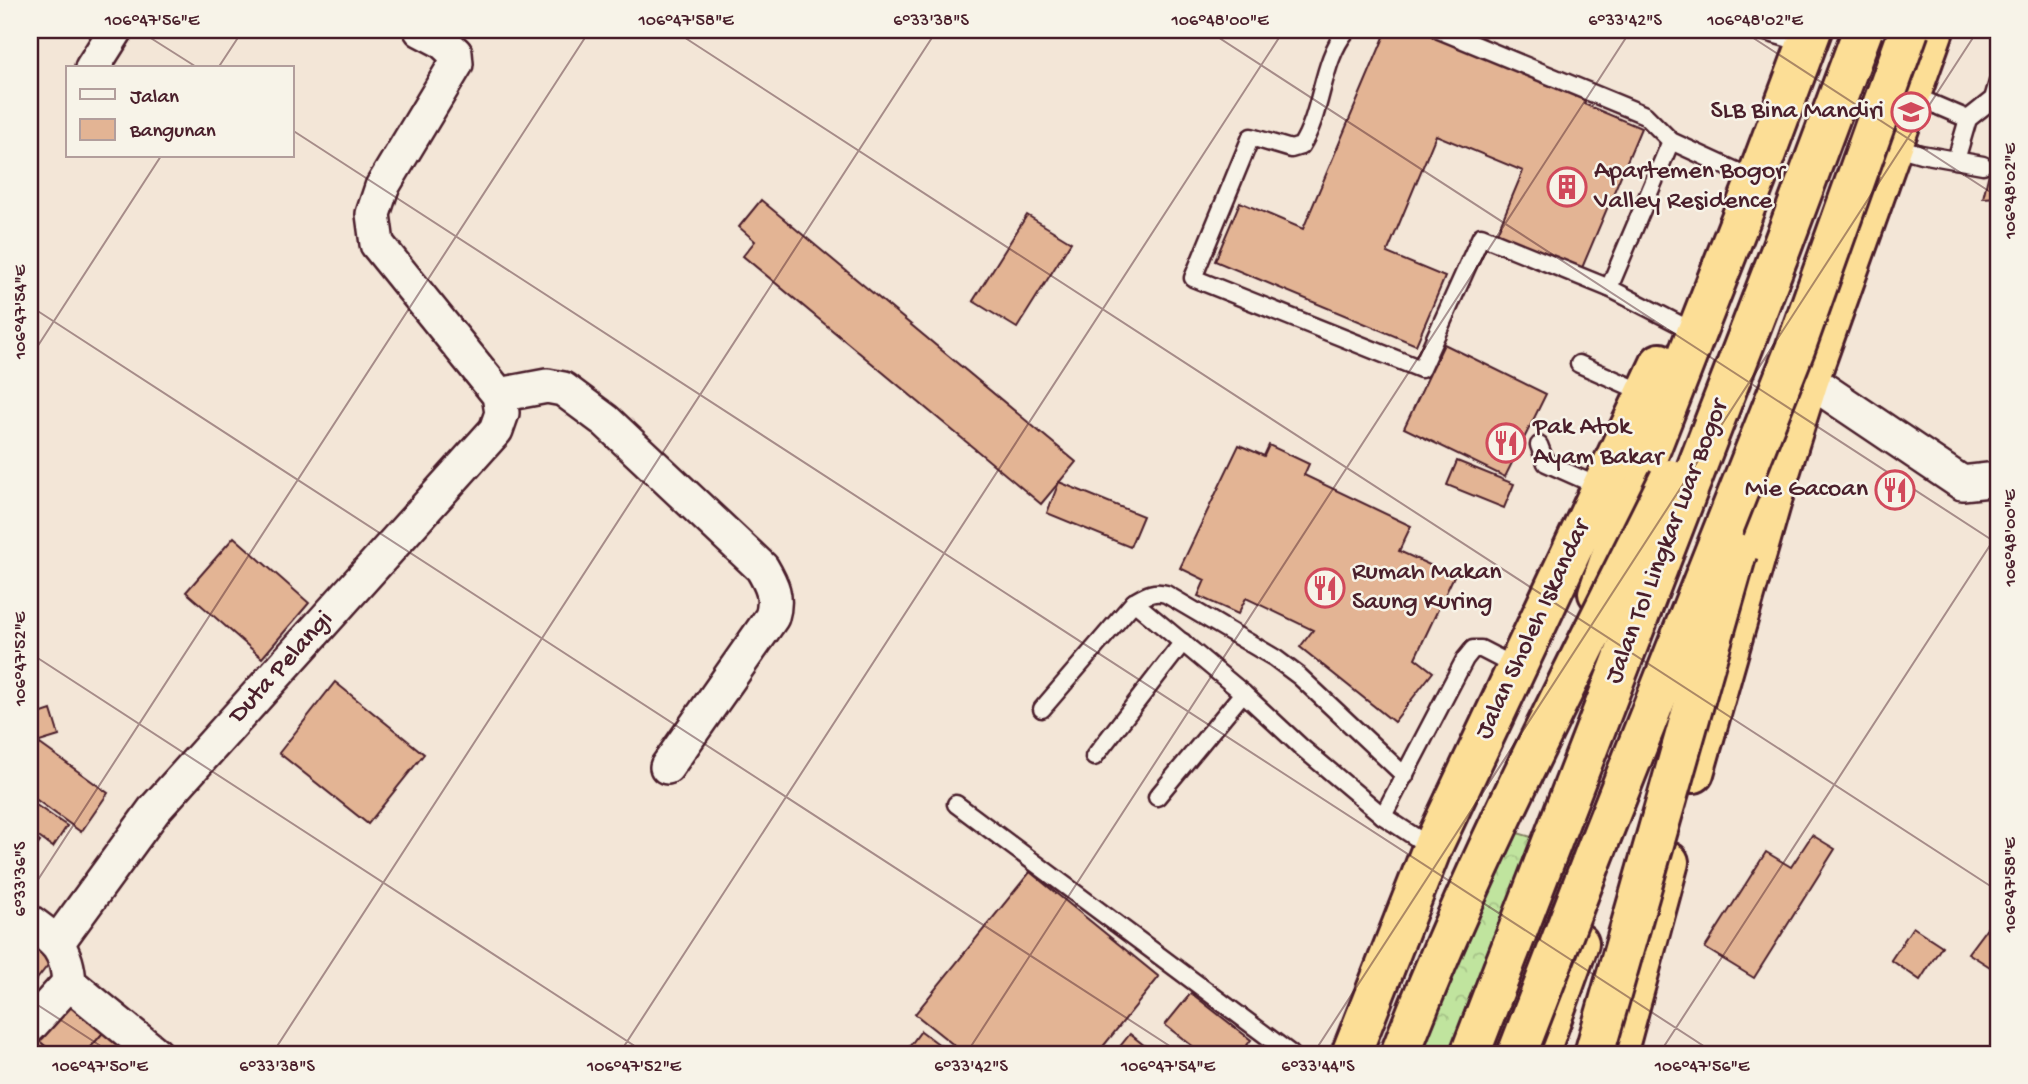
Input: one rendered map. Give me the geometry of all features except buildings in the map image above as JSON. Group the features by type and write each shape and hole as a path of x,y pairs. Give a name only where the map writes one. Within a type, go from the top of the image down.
{"highway":[{"name":"Jalan Tol Lingkar Luar Bogor","path":"1470,1054 1863,30"},
{"name":"Jalan Tol Lingkar Luar Bogor","path":"1517,1054 1594,855 1802,365 1909,30"},
{"path":"1594,1054 1802,365 1893,146 1934,30"},
{"name":"Jalan Sholeh Iskandar","path":"1417,1054 1600,589 1628,507 1810,37"},
{"name":"Jalan Sholeh Iskandar","path":"1351,1054 1432,848 1600,487 1679,324 1742,216"},
{"path":"1400,1054 1502,818 1780,252"},
{"path":"1617,1054 1659,895 1778,479 1802,365"},
{"path":"1539,1054 1696,627 1778,479"},
{"path":"1600,589 1696,627"}],"street":[{"path":"93,66 116,30"},
{"path":"421,30 442,41 455,53 456,64 382,187 373,214 377,244 499,396 547,386 563,389 578,399 606,421 762,568 771,584 776,603 772,617 667,767"},
{"path":"1802,365 1962,483 1998,479"},
{"name":"Duta Pelangi","path":"57,943 153,810 496,430 502,413 499,396"},
{"path":"30,922 57,943 68,968 69,983 30,1026"},
{"path":"69,983 156,1054"}],"lane":[{"path":"1347,30 1336,46 1301,146 1291,149 1251,137 1193,278 1421,369 1481,236 1609,288 1679,324"},
{"path":"1439,30 1645,115 1671,141 1756,180"},
{"path":"1759,30 1810,37"},
{"path":"1956,160 1968,119 1993,99 1998,82"},
{"path":"1912,95 1968,119"},
{"path":"1609,288 1671,141"},
{"path":"1893,146 1983,165"},
{"path":"1579,364 1645,393"},
{"path":"1539,445 1546,463 1600,487"},
{"path":"1042,709 1134,602 1157,591 1275,658 1299,676 1405,776"},
{"path":"1134,602 1383,816 1432,848"},
{"path":"1094,757 1182,642"},
{"path":"1383,816 1465,659 1474,649 1481,649 1518,668"},
{"path":"1157,797 1243,693"},
{"path":"956,804 1291,1054"}],"green space":[{"path":"1507,830 1594,855 1517,1054 1417,1054"}],"place":[{"name":"SLB Bina Mandiri","path":"1911,112"},
{"name":"Apartemen Bogor Valley Residence","path":"1567,187"},
{"name":"Pak Atok Ayam Bakar","path":"1506,443"},
{"name":"Mie Gacoan","path":"1895,490"},
{"name":"Rumah Makan Saung Kuring","path":"1325,588"}]}
